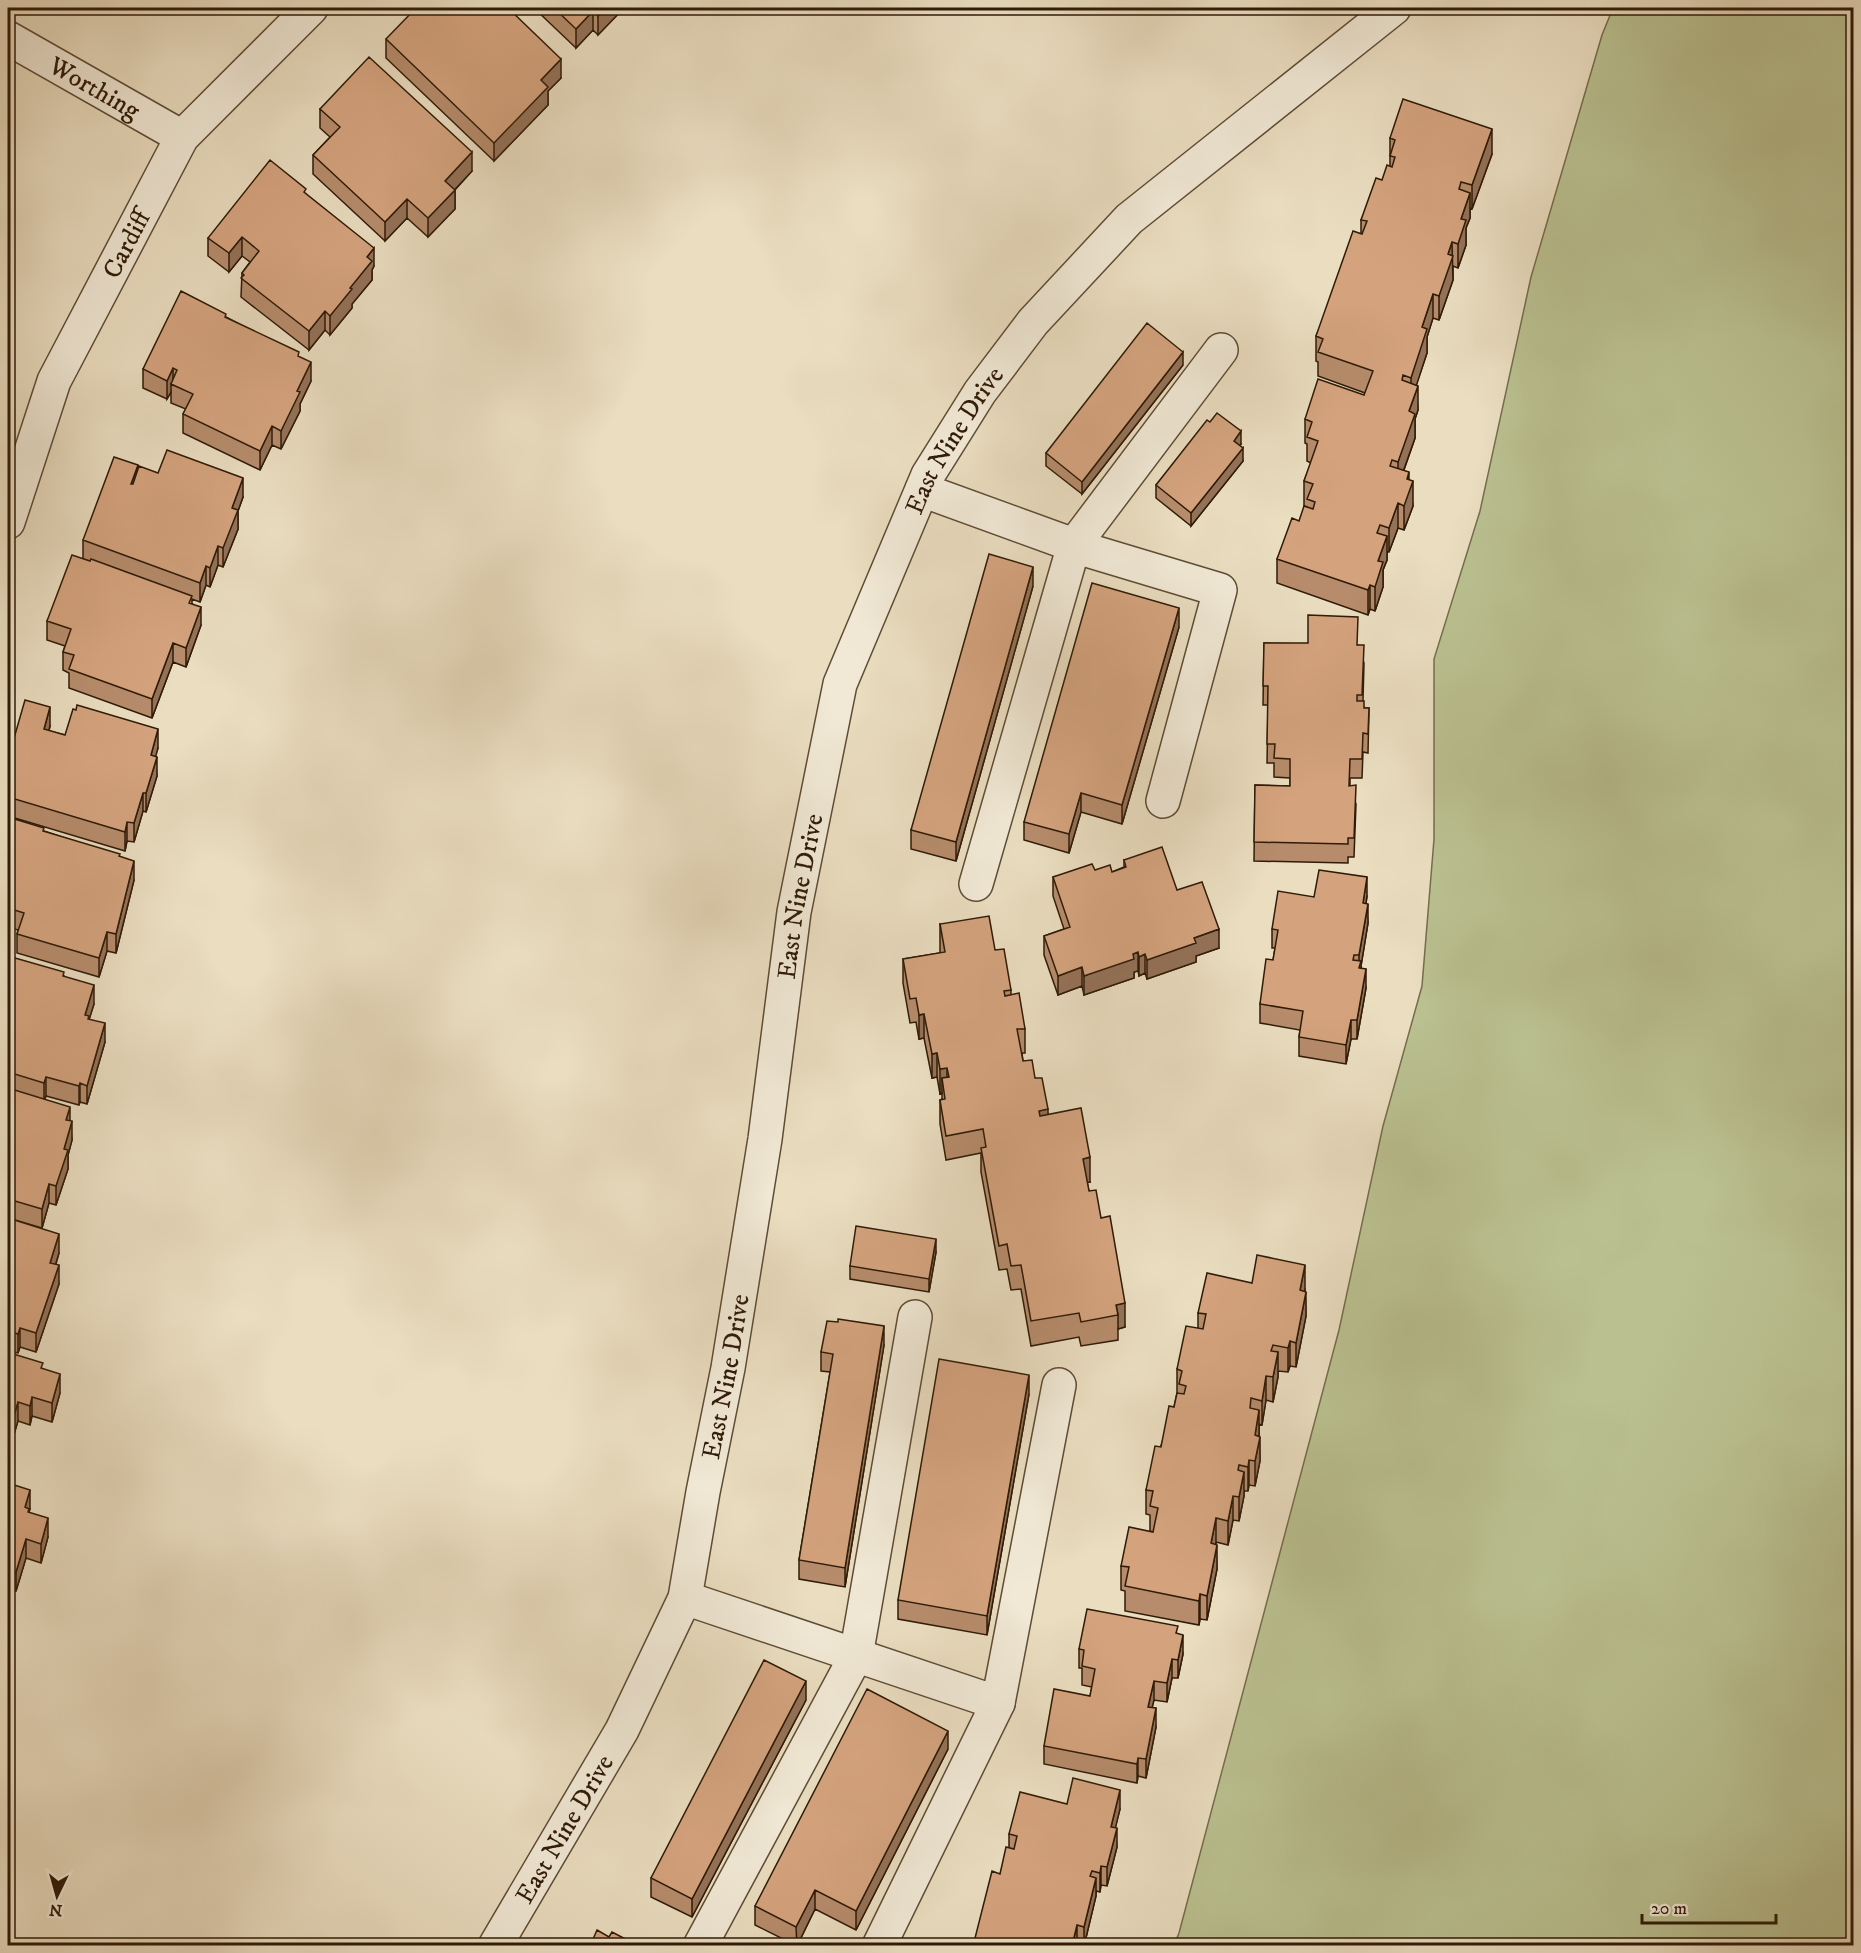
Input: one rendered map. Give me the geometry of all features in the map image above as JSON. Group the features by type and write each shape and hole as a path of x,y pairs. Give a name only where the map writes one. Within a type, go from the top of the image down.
{"street":[{"name":"Cardiff","path":"8,522 54,381 182,137 311,8"},
{"name":"East Nine Drive","path":"495,1946 622,1731 685,1598 728,1368 764,1150 794,912 840,684 928,475 986,383 1034,322 1129,219 1394,8"},
{"name":"Worthing","path":"8,38 182,137"},
{"path":"976,884 1074,545 1221,350"},
{"path":"922,490 1074,545 1220,590 1163,801"},
{"path":"700,1946 856,1656 915,1317"},
{"path":"879,1946 998,1703 1059,1385"},
{"path":"685,1598 998,1703"}],"green space":[{"path":"1613,8 1853,8 1853,1945 1174,1945 1339,1330 1383,1126 1422,986 1434,839 1434,659 1480,511 1531,277 1602,35"}],"building":[{"path":"416,8 454,8 456,10 476,8 483,14 490,8 508,8 561,59 541,80 548,87 494,143 386,39"},
{"path":"554,8 606,8 598,16 593,11 576,29"},
{"path":"369,57 472,152 445,181 455,190 428,218 407,199 385,222 313,155 340,127 320,109"},
{"path":"1403,99 1492,129 1472,185 1461,182 1459,189 1470,193 1461,219 1466,220 1458,244 1452,242 1448,254 1453,256 1439,296 1433,294 1422,327 1427,329 1411,378 1403,375 1402,380 1418,386 1409,411 1415,414 1398,462 1392,460 1390,466 1409,472 1407,479 1413,481 1404,506 1398,503 1389,528 1380,525 1377,533 1387,536 1378,561 1383,562 1375,587 1370,585 1368,590 1277,559 1292,518 1299,521 1304,506 1313,509 1315,502 1307,499 1313,484 1304,481 1318,441 1307,437 1312,422 1305,419 1318,379 1364,395 1373,371 1318,352 1323,339 1316,336 1353,231 1362,234 1367,221 1361,220 1376,178 1382,180 1387,165 1392,167 1395,157 1390,156 1395,140 1390,138"},
{"path":"270,160 306,189 304,192 374,248 367,257 372,261 350,288 352,289 330,316 325,311 309,331 241,278 244,275 242,273 259,251 242,237 229,253 208,238"},
{"path":"181,291 226,314 225,317 299,352 298,356 311,362 297,391 300,392 281,431 272,426 260,451 183,414 193,394 171,384 177,370 173,368 167,381 143,369"},
{"path":"1147,323 1183,352 1082,482 1046,453"},
{"path":"1217,413 1241,431 1234,441 1243,448 1191,513 1156,485 1207,420 1210,422"},
{"path":"167,450 243,478 232,508 238,510 223,548 218,546 210,568 206,566 200,583 83,540 114,457 138,465 131,484 133,484 139,466 158,473"},
{"path":"989,554 1033,567 956,842 911,830"},
{"path":"72,555 90,561 91,559 192,596 189,603 201,607 186,648 173,643 152,699 69,669 74,655 63,652 71,629 47,621"},
{"path":"1092,583 1179,608 1122,805 1081,793 1069,834 1024,822"},
{"path":"1308,615 1358,617 1357,645 1364,645 1362,695 1357,695 1357,701 1364,701 1364,708 1369,708 1368,734 1363,733 1362,759 1350,759 1349,786 1356,785 1354,838 1348,838 1348,844 1254,842 1255,785 1290,786 1290,759 1274,758 1275,744 1267,744 1268,686 1263,686 1264,643 1308,643"},
{"path":"25,700 50,707 44,729 65,735 73,709 76,710 77,705 158,729 151,755 157,757 146,793 143,793 134,823 127,822 125,832 8,797 8,759"},
{"path":"8,817 44,828 43,831 120,854 119,856 134,861 116,934 107,932 99,958 17,934 24,913 8,908"},
{"path":"1162,847 1177,890 1202,882 1219,929 1194,938 1196,943 1147,960 1145,954 1139,957 1138,952 1133,954 1134,959 1084,976 1082,967 1058,976 1044,936 1070,927 1053,877 1092,864 1095,870 1110,865 1112,872 1126,867 1124,860"},
{"path":"1319,870 1367,877 1363,903 1368,904 1359,955 1354,955 1353,960 1361,961 1359,968 1366,969 1357,1020 1351,1020 1346,1045 1299,1037 1303,1011 1260,1004 1266,959 1273,960 1278,930 1272,929 1278,891 1314,897"},
{"path":"989,916 995,950 1004,949 1011,990 1004,991 1005,996 1019,993 1025,1029 1017,1029 1023,1061 1032,1060 1035,1078 1042,1078 1048,1109 1039,1111 1040,1116 1081,1108 1090,1157 1083,1159 1089,1191 1096,1190 1101,1218 1110,1216 1125,1303 1116,1305 1118,1315 1081,1322 1079,1313 1031,1321 1021,1265 1011,1266 1007,1244 999,1246 981,1148 986,1147 983,1129 946,1136 940,1100 945,1099 942,1078 949,1077 947,1068 940,1069 937,1053 932,1054 924,1014 919,1015 916,998 910,999 903,959 945,952 940,924"},
{"path":"8,956 64,972 63,976 94,985 85,1015 89,1016 88,1019 105,1023 87,1086 46,1077 44,1083 8,1072"},
{"path":"8,1088 70,1107 66,1120 72,1121 64,1149 68,1150 56,1186 49,1184 42,1209 8,1199"},
{"path":"8,1218 59,1234 50,1263 59,1265 36,1333 20,1328 18,1334 8,1331"},
{"path":"856,1226 936,1239 929,1279 850,1266"},
{"path":"1257,1255 1305,1265 1300,1290 1306,1292 1296,1343 1290,1341 1288,1348 1273,1345 1271,1351 1278,1352 1273,1377 1266,1376 1262,1401 1251,1398 1250,1408 1259,1410 1255,1435 1260,1437 1255,1461 1249,1460 1248,1467 1239,1465 1238,1470 1244,1472 1239,1497 1233,1496 1228,1521 1216,1518 1211,1543 1217,1545 1207,1596 1200,1594 1199,1601 1125,1586 1129,1567 1121,1566 1129,1527 1153,1532 1158,1508 1150,1506 1153,1491 1146,1490 1155,1446 1161,1447 1169,1406 1174,1407 1177,1393 1184,1394 1186,1386 1179,1384 1182,1371 1177,1369 1186,1326 1203,1329 1206,1314 1198,1313 1207,1273 1252,1283"},
{"path":"838,1319 884,1326 845,1568 799,1560 833,1354 821,1352 827,1321 838,1322"},
{"path":"8,1346 12,1347 10,1353 43,1363 41,1368 60,1374 52,1403 32,1397 30,1406 18,1402 8,1436"},
{"path":"939,1359 1029,1375 987,1616 898,1600"},
{"path":"8,1483 30,1490 25,1507 29,1509 28,1512 48,1518 41,1544 26,1539 16,1572 10,1570 8,1579"},
{"path":"1087,1609 1178,1626 1176,1633 1183,1635 1178,1660 1172,1659 1167,1683 1154,1681 1148,1707 1156,1708 1146,1759 1138,1758 1137,1764 1044,1746 1054,1689 1090,1696 1095,1669 1082,1666 1084,1650 1079,1649"},
{"path":"764,1660 806,1681 692,1899 651,1878"},
{"path":"867,1689 948,1731 856,1911 815,1890 796,1927 755,1906"},
{"path":"1073,1778 1120,1790 1111,1827 1117,1828 1107,1867 1101,1866 1100,1873 1092,1871 1090,1876 1096,1878 1084,1927 1077,1925 1072,1946 973,1946 992,1871 1000,1874 1006,1847 1014,1849 1017,1836 1009,1834 1020,1792 1067,1804"},
{"path":"597,1930 609,1937 612,1932 639,1946 590,1946"}]}
